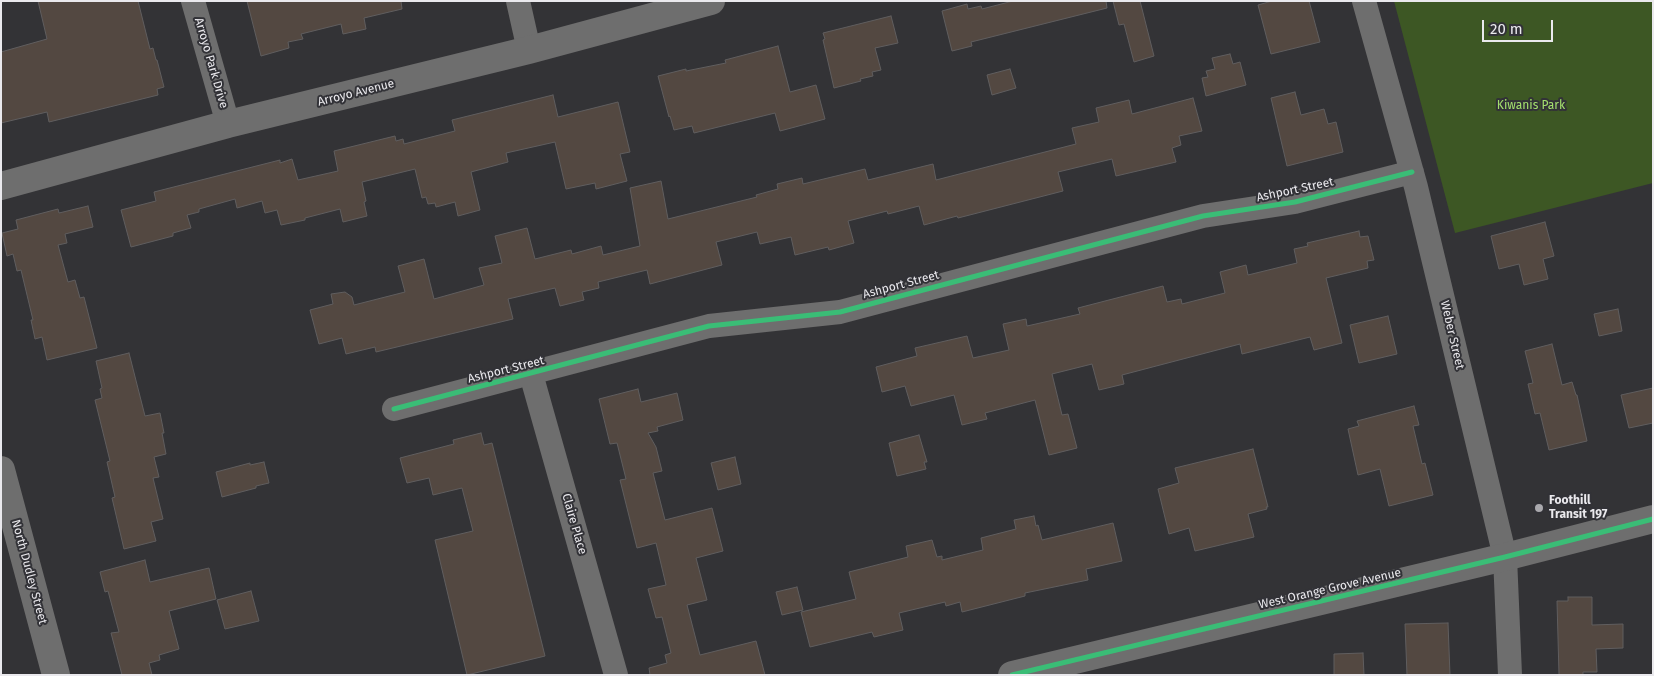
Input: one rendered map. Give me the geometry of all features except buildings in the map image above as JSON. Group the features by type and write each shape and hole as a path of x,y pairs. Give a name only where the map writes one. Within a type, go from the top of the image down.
{"street":[{"name":"Arroyo Park Drive","path":"193,1 228,124"},
{"path":"518,1 529,50"},
{"name":"Arroyo Avenue","path":"1,186 228,124 529,50 711,1"},
{"name":"Weber Street","path":"1364,1 1412,172 1505,558 1510,675"},
{"name":"Ashport Street","path":"394,409 709,326 840,312 1204,216 1295,202 1412,172"},
{"name":"Claire Place","path":"531,374 616,675"},
{"name":"North Dudley Street","path":"1,470 56,675"},
{"name":"West Orange Grove Avenue","path":"1012,675 1505,558 1653,519"}],"green space":[{"name":"Kiwanis Park","path":"1394,1 1653,1 1653,183 1455,233"}],"cycle path":[{"path":"394,409 709,326 840,312 1203,216 1295,202 1412,172"},
{"path":"1012,675 1505,557 1653,519"}],"place":[{"name":"Foothill Transit 197","path":"1539,508"}]}
